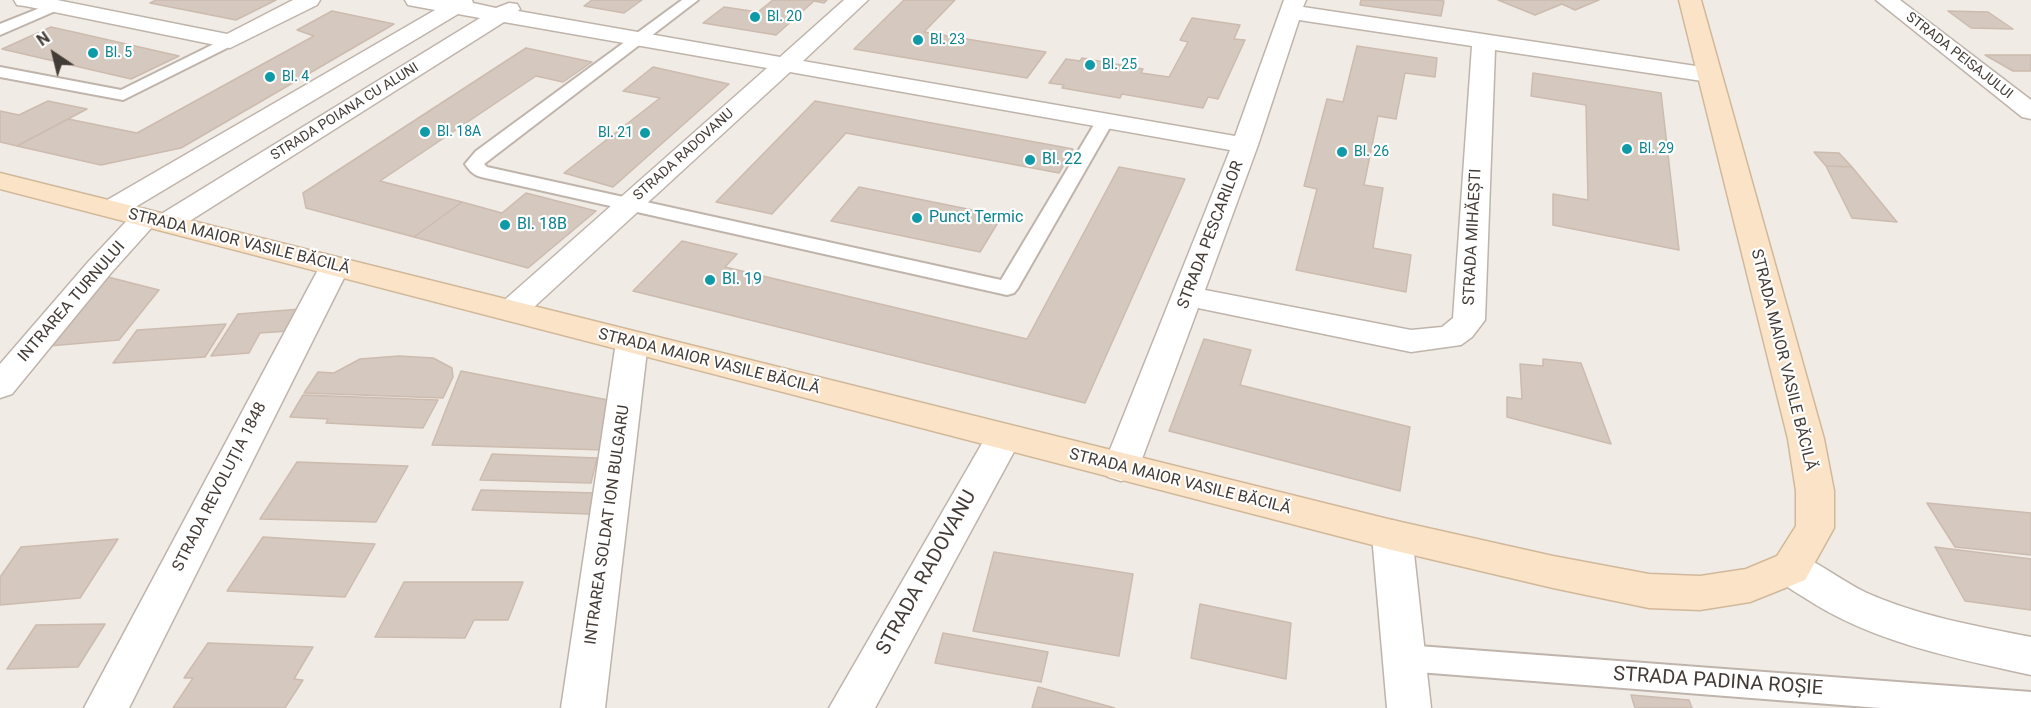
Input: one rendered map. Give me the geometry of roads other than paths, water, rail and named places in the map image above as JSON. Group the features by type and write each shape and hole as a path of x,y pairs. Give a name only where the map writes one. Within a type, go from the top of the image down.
{"street":[{"path":"26,0 230,41 309,0"},
{"path":"416,0 461,4 500,15 639,40 1245,145"},
{"name":"STRADA POIANA CU ALUNI","path":"156,220 524,0"},
{"name":"STRADA RADOVANU","path":"511,311 856,0"},
{"name":"STRADA MAIOR VASILE BĂCILĂ","path":"0,181 1392,535 1553,572 1649,591 1700,593 1750,585 1791,568 1815,528 1815,491 1806,439 1690,0"},
{"name":"STRADA PEISAJULUI","path":"1887,0 2031,112"},
{"name":"STRADA POIANA CU ALUNI","path":"112,209 461,4"},
{"path":"1292,6 1484,41 1709,75"},
{"name":"STRADA PESCARILOR","path":"1121,467 1245,145 1292,6"},
{"name":"STRADA MIHĂEȘTI","path":"1188,296 1411,341 1450,337 1461,330 1469,320 1484,41"},
{"name":"INTRAREA TURNULUI","path":"0,386 100,267 156,220"},
{"name":"STRADA REVOLUȚIA 1848","path":"106,708 335,266"},
{"name":"INTRAREA SOLDAT ION BULGARU","path":"583,708 632,342"},
{"name":"STRADA RADOVANU","path":"851,708 1004,437"},
{"path":"1392,535 1409,708"},
{"path":"1791,568 1848,603 1885,619 1954,640 2031,656"}],"lane":[{"path":"691,0 482,155 474,164 481,171 1007,288 1104,122"},
{"path":"0,30 55,6"},
{"path":"0,72 123,94 230,41"},
{"name":"STRADA PADINA ROȘIE","path":"1405,658 2031,706"}],"place":[{"name":"Bl. 20","path":"755,17"},
{"name":"Bl. 23","path":"918,40"},
{"name":"Bl. 5","path":"93,53"},
{"name":"Bl. 25","path":"1090,65"},
{"name":"Bl. 4","path":"270,77"},
{"name":"Bl. 18A","path":"425,132"},
{"name":"Bl. 21","path":"645,133"},
{"name":"Bl. 29","path":"1627,149"},
{"name":"Bl. 26","path":"1342,152"},
{"name":"Bl. 22","path":"1030,160"},
{"name":"Punct Termic","path":"917,218"},
{"name":"Bl. 18B","path":"505,225"},
{"name":"Bl. 19","path":"710,280"}]}
